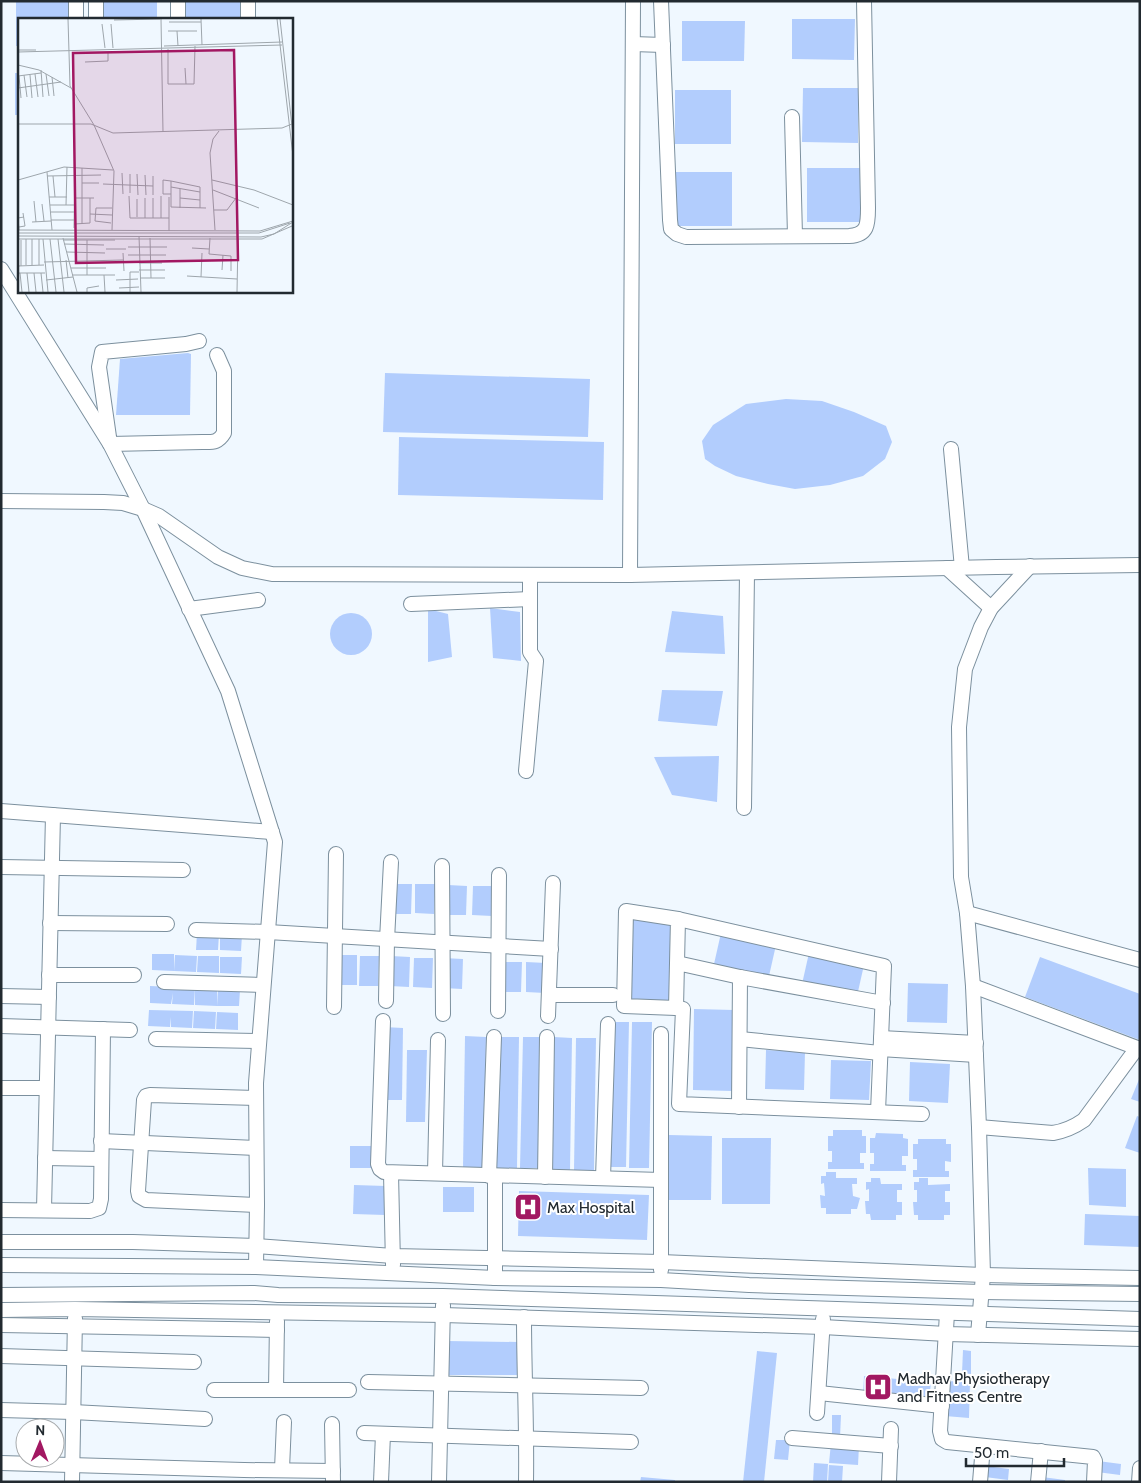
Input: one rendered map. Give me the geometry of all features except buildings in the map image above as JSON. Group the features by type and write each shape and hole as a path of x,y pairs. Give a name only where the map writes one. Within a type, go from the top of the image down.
{"street":[{"path":"76,1 76,18"},
{"path":"96,1 96,18"},
{"path":"178,1 178,18"},
{"path":"248,1 248,18"},
{"path":"630,575 633,1"},
{"path":"661,1 670,220 671,229 677,234 686,236 855,235 866,228 868,208 864,1"},
{"path":"633,44 663,45"},
{"path":"792,117 795,236"},
{"path":"1,269 110,444 144,509 228,691 275,842 256,1098 256,1267"},
{"path":"110,444 99,368 102,352 186,344 199,341"},
{"path":"110,444 213,442 220,439 224,433 224,371 217,356"},
{"path":"951,449 962,568"},
{"path":"1,501 123,503 159,516 218,557 242,568 272,574 630,575 1140,565"},
{"path":"978,1335 983,1274 979,1127 973,986 967,913 961,878 960,727 965,669 981,627 991,608 1030,566"},
{"path":"947,568 991,608"},
{"path":"744,808 747,573"},
{"path":"526,771 536,661 530,652 530,575"},
{"path":"411,604 530,599"},
{"path":"190,609 258,600"},
{"path":"1,811 272,832"},
{"path":"44,1210 53,815"},
{"path":"334,1007 336,854"},
{"path":"386,1001 391,862"},
{"path":"442,866 443,1014"},
{"path":"1,867 183,870"},
{"path":"498,1011 499,875"},
{"path":"548,1016 553,883"},
{"path":"878,1112 884,966 678,919 626,911 624,1006 683,1009 679,1104 922,1114"},
{"path":"967,913 1140,960"},
{"path":"676,1008 678,919"},
{"path":"50,923 167,924"},
{"path":"196,930 268,932 551,948"},
{"path":"677,963 740,977 883,1003"},
{"path":"49,975 134,975"},
{"path":"739,1106 740,977"},
{"path":"164,982 263,985"},
{"path":"973,986 1138,1049 1084,1120 1064,1132 1053,1133 979,1127"},
{"path":"549,996 613,995"},
{"path":"1,996 49,997"},
{"path":"383,1021 378,1164 384,1172 661,1180"},
{"path":"603,1178 608,1024"},
{"path":"1,1026 130,1030"},
{"path":"1,1210 90,1211 98,1208 100,1200 103,1029"},
{"path":"661,1034 661,1280"},
{"path":"494,1037 492,1176 495,1278"},
{"path":"545,1177 547,1037"},
{"path":"156,1039 259,1041"},
{"path":"740,1039 881,1047 976,1049"},
{"path":"435,1173 438,1040"},
{"path":"1,1088 46,1088"},
{"path":"256,1098 146,1096 140,1143 138,1191 141,1198 146,1200 257,1205"},
{"path":"101,1141 256,1148"},
{"path":"45,1158 101,1159"},
{"path":"391,1173 394,1273"},
{"path":"1,1242 133,1242 256,1246 393,1256 661,1262 1140,1278"},
{"path":"439,1482 444,1257"},
{"path":"1,1265 256,1267 495,1278 661,1280 749,1285 982,1292 1140,1294"},
{"path":"1,1295 254,1293 278,1295 443,1296 1140,1319"},
{"path":"72,1482 76,1295"},
{"path":"276,1390 278,1295"},
{"path":"1,1310 75,1309 524,1317 823,1327 946,1334 1140,1339"},
{"path":"817,1413 824,1309"},
{"path":"947,1313 940,1431 942,1439 947,1442 1093,1457 1095,1461 1094,1482"},
{"path":"524,1317 524,1385 527,1438 526,1482"},
{"path":"1,1324 277,1330"},
{"path":"1,1356 194,1362"},
{"path":"368,1382 641,1388"},
{"path":"214,1390 349,1390"},
{"path":"819,1393 942,1406"},
{"path":"1,1410 205,1419"},
{"path":"284,1422 287,1474"},
{"path":"1,1463 72,1465 244,1476 287,1474 333,1476 332,1424"},
{"path":"889,1482 891,1429"},
{"path":"364,1433 632,1442"},
{"path":"381,1482 383,1434"},
{"path":"792,1438 891,1446"},
{"path":"980,1482 984,1446"},
{"path":"1038,1482 1041,1451"},
{"path":"1139,1482 1140,1468"}],"place":[{"name":"Max Hospital","path":"528,1207"},
{"name":"Madhav Physiotherapy and Fitness Centre","path":"878,1387"}]}
